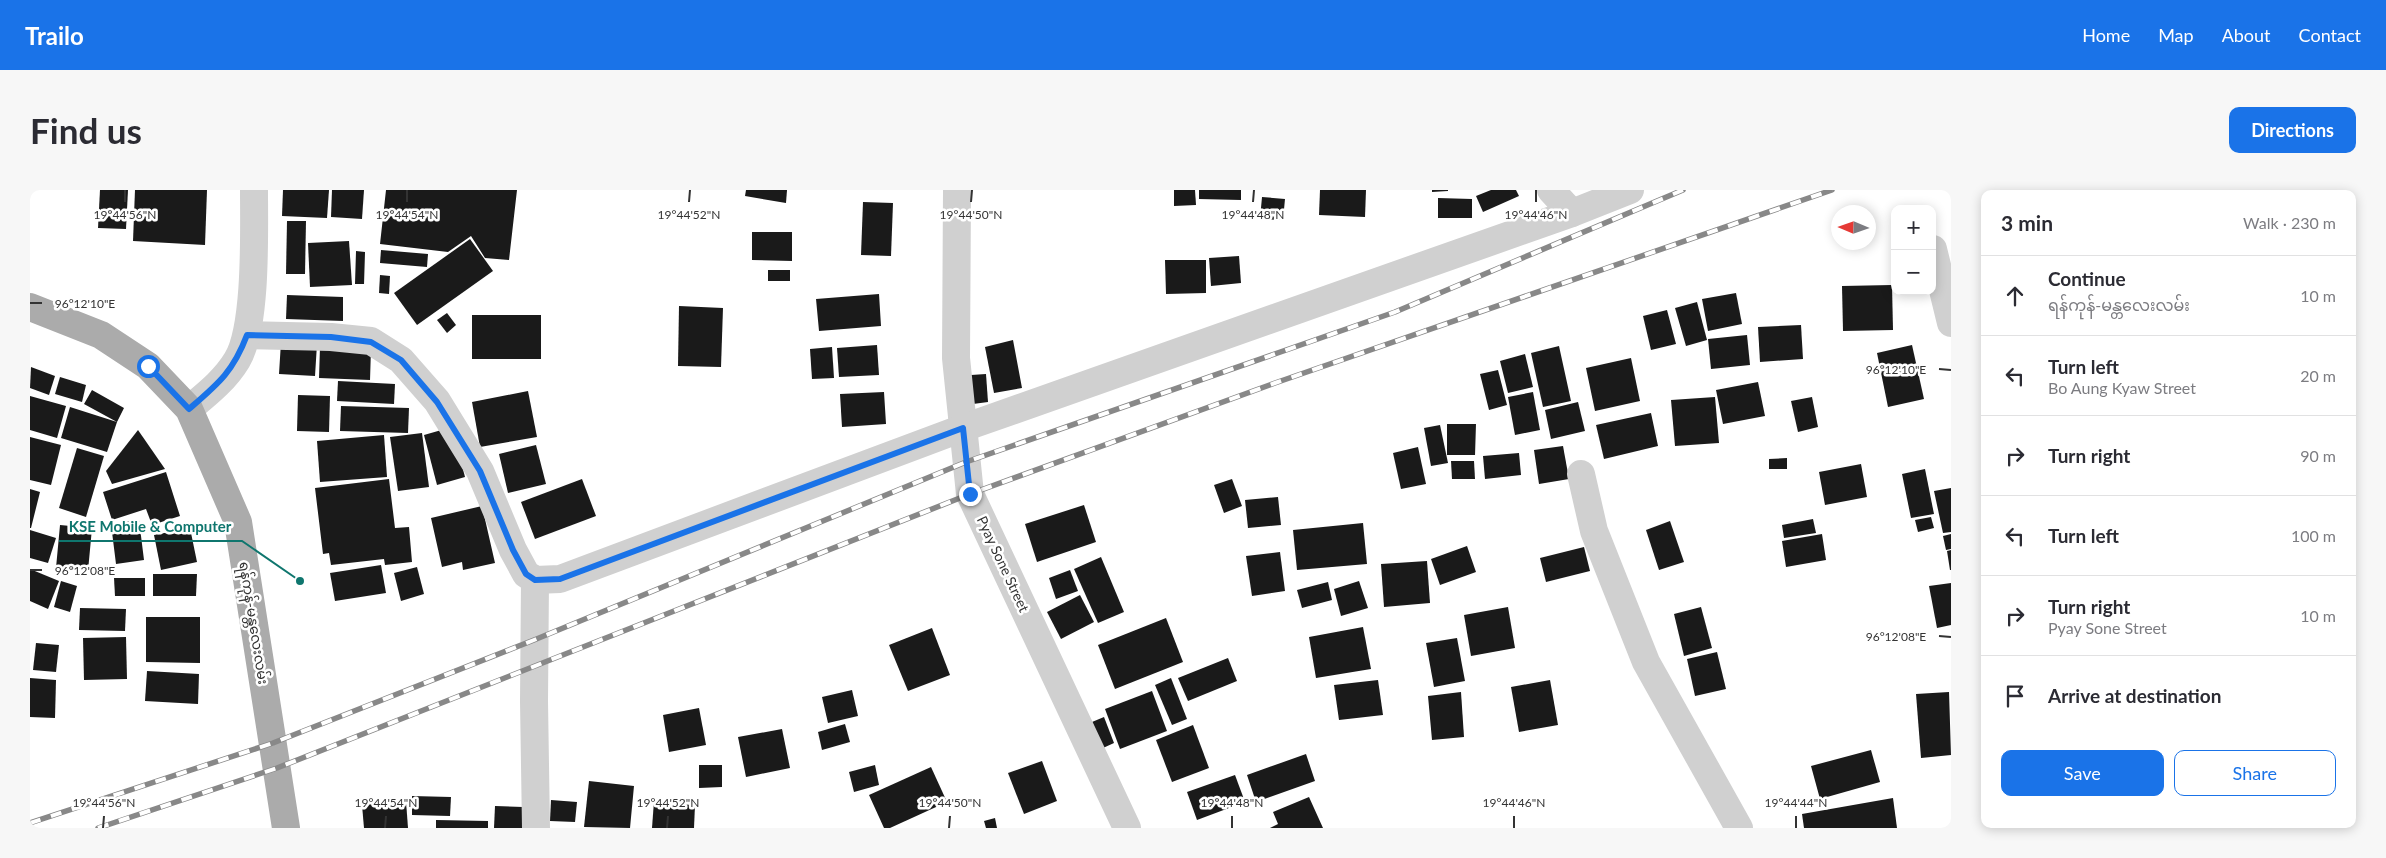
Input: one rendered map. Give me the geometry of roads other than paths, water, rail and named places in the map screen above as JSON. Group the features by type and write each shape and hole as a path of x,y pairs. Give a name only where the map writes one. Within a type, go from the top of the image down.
{"main road":[{"name":"ရန်ကုန်-မန္တလေးလမ်း","path":"30,306 101,335 148,366 189,409 238,522 286,828"}],"street":[{"path":"189,409 220,383 238,359 247,335 253,258 254,190"},
{"name":"Pyay Sone Street","path":"957,190 956,358 970,494 1127,828"},
{"path":"1551,190 1572,213"},
{"path":"247,335 331,337 371,342 401,360 437,402 480,471 513,550 526,574 535,580 560,579 963,428 1572,213 1630,190"},
{"path":"1933,250 1951,323"},
{"path":"1581,474 1594,531 1646,662 1739,828"},
{"path":"535,580 536,828"}],"railway":[{"path":"30,823 273,743 534,640 966,462 1395,312 1683,190"},
{"path":"98,828 277,768 970,494 1275,383 1832,190"}],"place":[{"name":"KSE Mobile & Computer","path":"300,581"}]}
